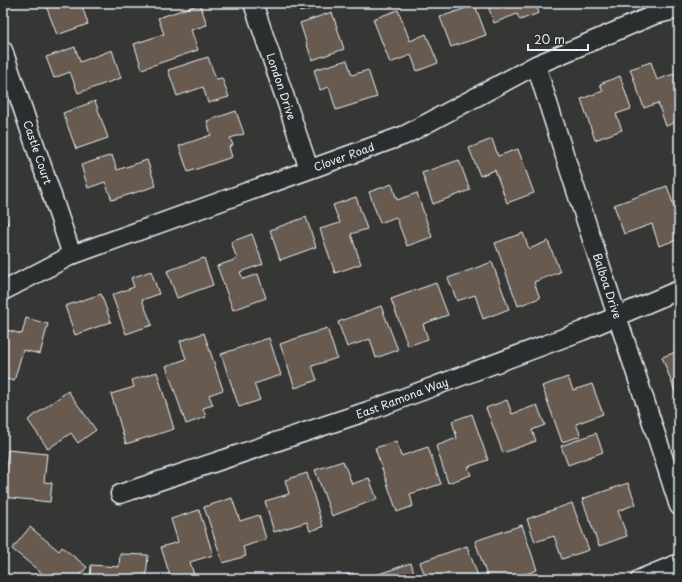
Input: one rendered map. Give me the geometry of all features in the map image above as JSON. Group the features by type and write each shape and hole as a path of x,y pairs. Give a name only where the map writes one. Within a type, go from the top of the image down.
{"street":[{"name":"London Drive","path":"253,3 309,169"},
{"name":"Clover Road","path":"3,291 72,255 405,135 536,65 654,15 679,9"},
{"name":"Castle Court","path":"3,50 72,255"},
{"name":"Balboa Drive","path":"536,65 679,506"},
{"name":"East Ramona Way","path":"120,494 371,410 582,331 679,290"},
{"path":"640,579 679,563"}],"building":[{"path":"45,3 81,3 88,24 57,35"},
{"path":"297,3 325,3 326,5 300,12"},
{"path":"487,3 535,3 539,13 520,20 517,14 494,23"},
{"path":"200,4 207,25 191,30 198,50 142,69 134,44 164,34 158,18"},
{"path":"475,5 486,35 451,47 440,17"},
{"path":"398,10 410,41 426,34 438,63 417,71 411,55 390,63 373,19"},
{"path":"332,12 344,49 312,60 300,23"},
{"path":"75,47 80,62 112,50 121,78 78,93 70,72 54,78 46,57"},
{"path":"208,57 216,79 222,78 229,97 208,103 203,87 177,96 168,70"},
{"path":"347,60 352,75 368,70 377,97 336,110 329,87 320,90 314,70"},
{"path":"651,62 657,80 676,73 679,81 679,121 666,126 658,103 644,108 630,69"},
{"path":"620,76 631,109 616,114 622,130 595,140 581,99 603,91 600,84"},
{"path":"95,101 108,138 76,149 63,113"},
{"path":"236,111 244,134 230,138 233,145 229,147 232,157 188,172 179,146 211,135 207,121"},
{"path":"492,139 498,156 518,149 534,193 507,203 495,170 480,176 469,148"},
{"path":"112,155 117,170 147,160 156,186 112,200 105,182 88,188 81,165"},
{"path":"459,160 470,190 433,204 422,173"},
{"path":"392,184 397,200 417,193 432,237 407,246 396,217 380,223 369,192"},
{"path":"667,186 679,221 679,239 659,246 652,224 624,234 614,205"},
{"path":"356,197 367,229 351,234 361,264 335,273 320,229 340,223 333,205"},
{"path":"3,209 8,224 3,225"},
{"path":"306,217 316,247 280,260 270,230"},
{"path":"523,233 529,249 548,241 560,272 534,282 540,298 518,306 495,243"},
{"path":"252,234 263,264 240,272 243,279 258,274 266,298 233,310 217,266 237,259 231,242"},
{"path":"204,258 213,285 177,298 167,271"},
{"path":"492,262 509,309 483,319 475,295 457,301 448,278"},
{"path":"151,271 159,294 142,300 152,325 126,334 112,295 134,287 131,278"},
{"path":"436,283 448,315 423,324 428,339 408,346 391,299"},
{"path":"101,294 111,322 75,335 65,306"},
{"path":"381,306 398,350 376,358 370,339 347,347 338,322"},
{"path":"26,318 48,324 40,354 23,350 14,381 3,378 3,329 22,334"},
{"path":"327,328 337,358 312,366 317,380 295,388 280,344"},
{"path":"204,333 223,390 209,395 213,405 203,408 206,417 186,424 166,366 186,359 180,341"},
{"path":"269,338 281,375 254,384 260,400 239,407 221,354"},
{"path":"679,351 679,402 662,357"},
{"path":"157,372 174,429 126,444 111,394 134,387 132,380"},
{"path":"568,377 573,390 592,384 603,414 576,424 581,436 562,442 542,386"},
{"path":"68,391 96,430 78,443 71,433 48,449 28,420"},
{"path":"507,400 512,414 537,405 545,425 532,430 536,441 503,453 486,408"},
{"path":"472,414 488,460 468,467 471,475 448,483 436,446 457,438 452,421"},
{"path":"596,433 603,452 568,465 561,446"},
{"path":"396,441 401,456 428,447 441,484 410,494 413,506 397,512 375,448"},
{"path":"8,450 47,454 44,482 52,483 50,502 3,497 3,469 6,469"},
{"path":"343,461 352,484 369,478 377,499 332,516 315,470"},
{"path":"307,473 323,527 310,531 307,522 274,532 265,501 289,494 285,480"},
{"path":"628,483 636,504 618,511 627,536 599,546 582,499"},
{"path":"232,498 240,521 259,515 266,539 243,547 246,556 223,563 204,507"},
{"path":"572,503 589,550 562,559 554,536 535,542 527,519"},
{"path":"199,510 213,555 190,562 194,575 182,579 171,579 161,547 178,542 171,519"},
{"path":"522,525 537,570 512,579 488,579 475,541"},
{"path":"30,527 59,551 62,547 87,567 77,579 49,579 12,549"},
{"path":"467,546 478,576 469,579 426,579 420,562"},
{"path":"120,554 148,555 146,579 90,579 91,565 119,567"},
{"path":"411,563 416,579 367,579 367,578"},
{"path":"353,573 356,579 334,579"}]}
